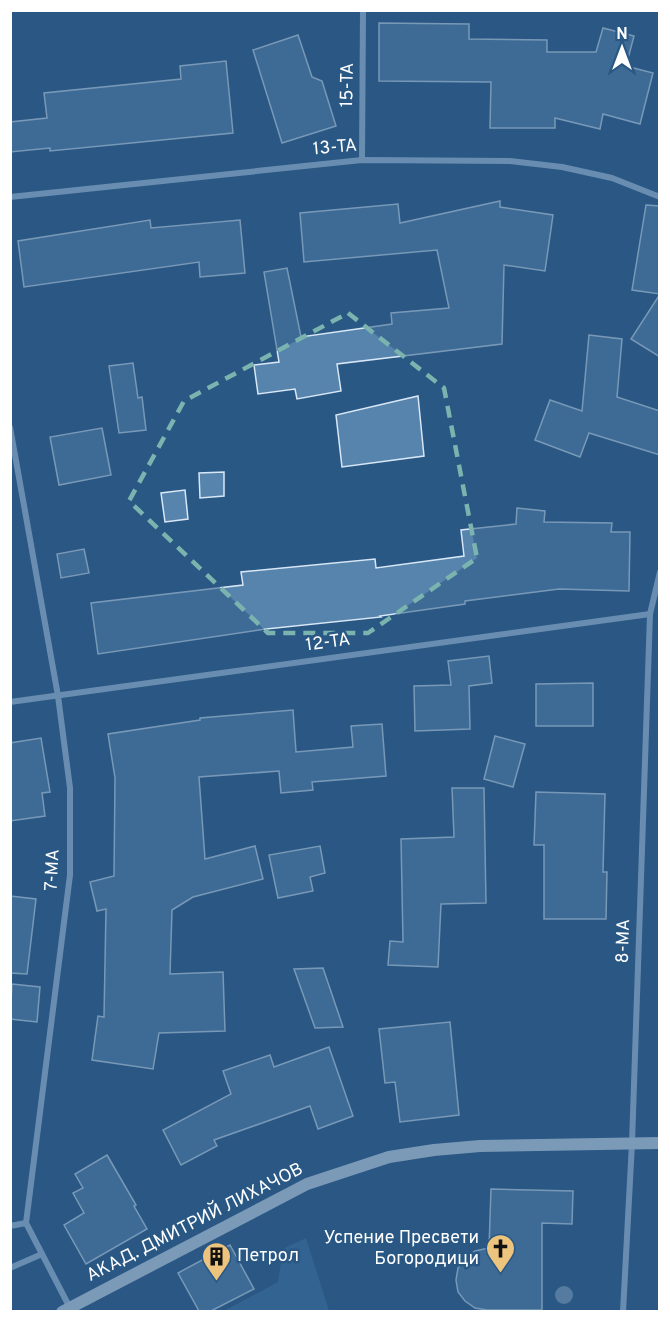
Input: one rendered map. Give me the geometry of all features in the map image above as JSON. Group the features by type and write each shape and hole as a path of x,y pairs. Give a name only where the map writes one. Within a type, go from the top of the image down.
{"street":[{"name":"15-ТА","path":"362,160 363,10"},
{"name":"13-ТА","path":"10,197 362,160 510,161 562,167 612,178 660,197"},
{"name":"7-МА","path":"10,427 58,696 70,788 70,874 26,1223"},
{"name":"8-МА","path":"623,1311 632,1143 650,614 660,572"},
{"name":"12-ТА","path":"10,702 650,614"},
{"name":"АКАД. ДМИТРИЙ ЛИХАЧОВ","path":"66,1310 307,1184 389,1157 480,1146 660,1143"},
{"path":"10,1226 26,1223 66,1310"},
{"path":"10,1268 42,1254"}],"highlighted area":[{"path":"348,313 444,388 477,558 368,633 268,633 129,501 184,401"}],"shaded area":[{"path":"306,1238 329,1311 224,1311 278,1282 283,1249"}],"building":[{"path":"379,23 469,24 469,39 547,40 547,52 596,52 603,28 634,36 626,66 653,73 640,124 603,114 600,129 555,118 555,128 490,128 491,82 379,81"},
{"path":"298,35 312,77 322,81 336,126 282,143 253,50"},
{"path":"226,61 233,133 50,151 50,148 10,152 10,122 47,118 44,93 181,79 180,66"},
{"path":"500,201 500,207 553,215 545,271 504,265 502,344 337,364 341,391 297,399 295,389 258,394 254,365 279,362 264,272 287,268 301,337 392,324 391,313 449,308 437,250 304,262 300,213 398,204 400,223"},
{"path":"646,205 660,206 660,294 632,290"},
{"path":"150,220 151,228 240,220 245,273 200,277 199,262 24,287 18,241"},
{"path":"660,294 660,357 631,339"},
{"path":"589,335 622,339 617,397 660,411 660,455 589,433 580,457 535,440 550,400 582,411"},
{"path":"133,363 138,398 142,397 146,430 119,433 109,366"},
{"path":"418,396 424,456 342,467 336,415"},
{"path":"102,428 111,475 59,485 50,437"},
{"path":"224,472 224,496 200,498 199,473"},
{"path":"185,490 188,519 165,522 161,493"},
{"path":"517,508 545,511 544,522 612,523 611,532 630,532 629,591 559,589 465,601 465,604 381,617 266,629 98,654 91,603 243,585 241,572 375,559 376,568 464,556 461,530 516,524"},
{"path":"84,549 89,573 61,578 57,554"},
{"path":"489,656 492,683 469,686 470,729 415,731 414,686 451,685 448,661"},
{"path":"593,683 593,726 536,726 536,684"},
{"path":"293,710 296,752 353,747 351,726 382,724 386,776 312,782 313,790 281,793 279,771 199,777 205,859 255,846 263,879 193,897 172,910 170,974 223,972 225,1031 159,1033 153,1069 92,1060 98,1016 104,1017 106,909 97,911 90,882 114,876 115,778 108,734 200,720 200,718"},
{"path":"495,736 525,744 513,787 484,779"},
{"path":"41,738 50,792 42,793 45,816 10,821 10,743"},
{"path":"452,788 484,788 486,903 441,904 438,967 388,965 390,941 403,942 401,839 454,837"},
{"path":"536,792 605,794 603,872 607,872 606,919 544,919 544,845 534,845"},
{"path":"320,846 325,873 310,877 313,891 278,898 269,855"},
{"path":"10,896 36,899 27,974 10,973"},
{"path":"323,968 343,1027 315,1028 294,969"},
{"path":"12,984 40,987 37,1022 10,1019"},
{"path":"450,1022 459,1115 400,1122 395,1082 385,1083 379,1029"},
{"path":"329,1047 353,1116 318,1129 310,1106 214,1140 217,1146 181,1165 163,1130 231,1094 223,1071 270,1055 274,1067"},
{"path":"107,1155 147,1229 86,1264 64,1225 84,1213 73,1193 83,1188 75,1174"},
{"path":"491,1189 573,1191 572,1224 542,1223 542,1310 475,1308 458,1292 456,1280 458,1268 465,1258 475,1251 489,1248"},
{"name":"Петрол","path":"230,1245 254,1289 211,1311 199,1311 178,1273"}],"place":[{"name":"Успение Пресвети Богородици","path":"500,1274"},
{"name":"Петрол","path":"216,1282"}]}
